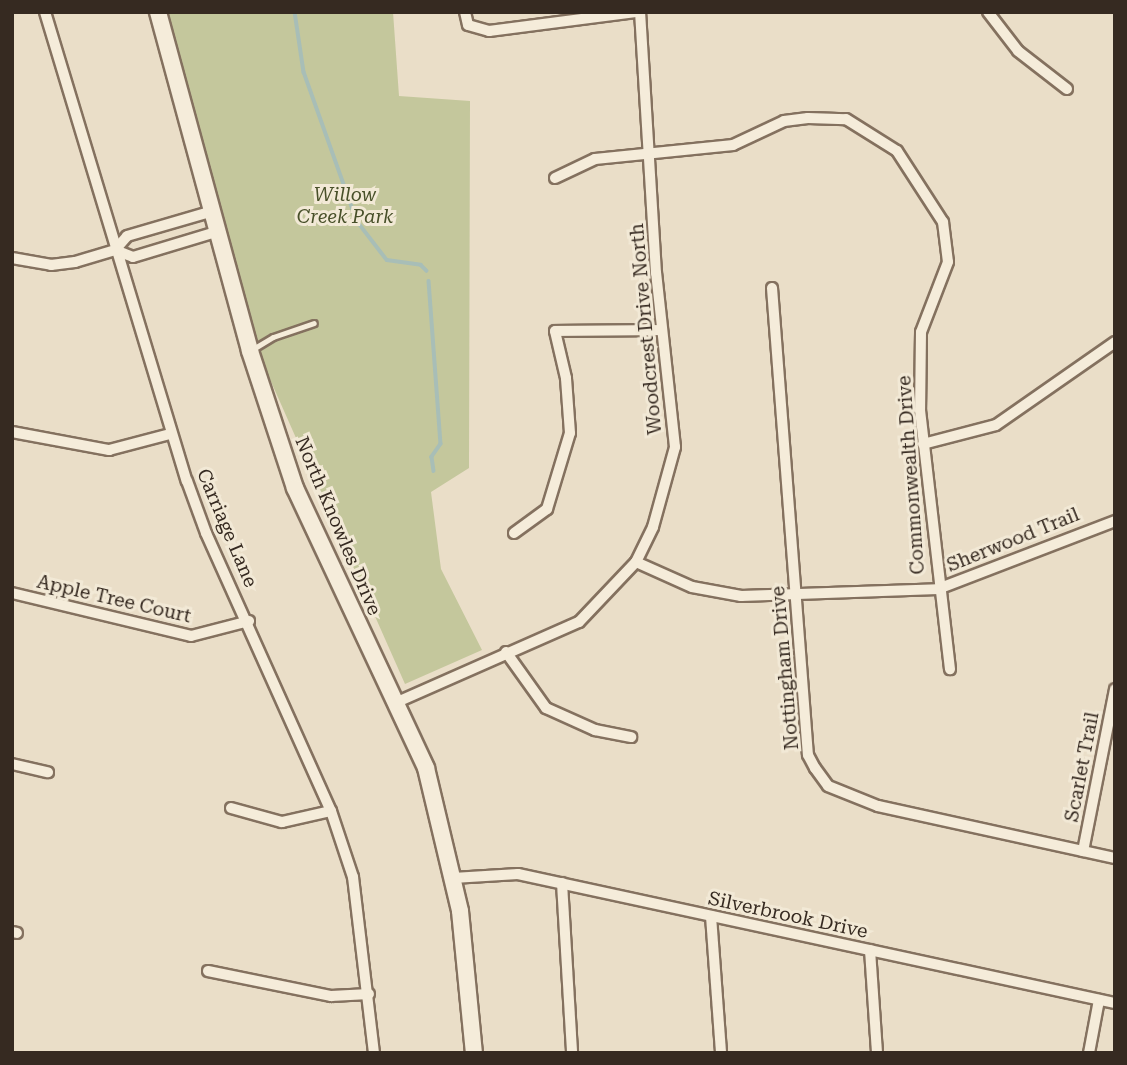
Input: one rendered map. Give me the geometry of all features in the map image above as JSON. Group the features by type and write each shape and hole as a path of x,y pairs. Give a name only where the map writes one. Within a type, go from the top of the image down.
{"street":[{"name":"Carriage Lane","path":"45,12 170,434 206,533 248,621 331,811 353,877 374,1053"},
{"name":"North Knowles Drive","path":"158,12 250,351 295,488 426,768 453,878 474,1053"},
{"path":"465,12 468,25 489,31 638,12"},
{"name":"Woodcrest Drive North","path":"395,704 579,621 636,562 653,527 675,447 661,330 638,12"},
{"path":"988,12 1018,51 1067,89"},
{"name":"Commonwealth Drive","path":"555,178 595,159 733,145 784,121 808,118 846,119 897,151 943,222 948,262 921,332 923,444 938,589 950,669"},
{"path":"115,250 127,236 213,211"},
{"path":"12,258 51,265 115,250 133,257 219,231"},
{"name":"Nottingham Drive","path":"772,288 808,755 828,786 878,806 1115,858"},
{"path":"514,533 547,509 570,433 566,378 555,331 661,330"},
{"path":"923,444 996,425 1115,342"},
{"path":"12,432 109,450 170,434"},
{"name":"Sherwood Trail","path":"636,562 692,587 741,596 938,589 1115,521"},
{"name":"Apple Tree Court","path":"12,593 191,636 248,621"},
{"path":"506,652 545,708 595,730 631,737"},
{"name":"Scarlet Trail","path":"1083,851 1115,690"},
{"path":"12,764 48,772"},
{"path":"231,808 282,822 331,811"},
{"name":"Silverbrook Drive","path":"453,878 518,874 1115,1003"},
{"path":"562,883 572,1053"},
{"path":"711,916 721,1053"},
{"path":"870,950 877,1053"},
{"path":"208,971 331,996 369,994"},
{"path":"1089,1053 1099,1000"}],"lane":[{"path":"250,351 273,337 314,323"}],"green space":[{"name":"Willow Creek Park","path":"167,12 393,12 399,96 470,101 469,468 431,492 441,569 482,650 405,684 261,359"}],"waterway":[{"path":"295,12 304,72 357,221 387,260 421,265 427,271"},
{"path":"429,281 441,444 432,457 434,471"}]}
